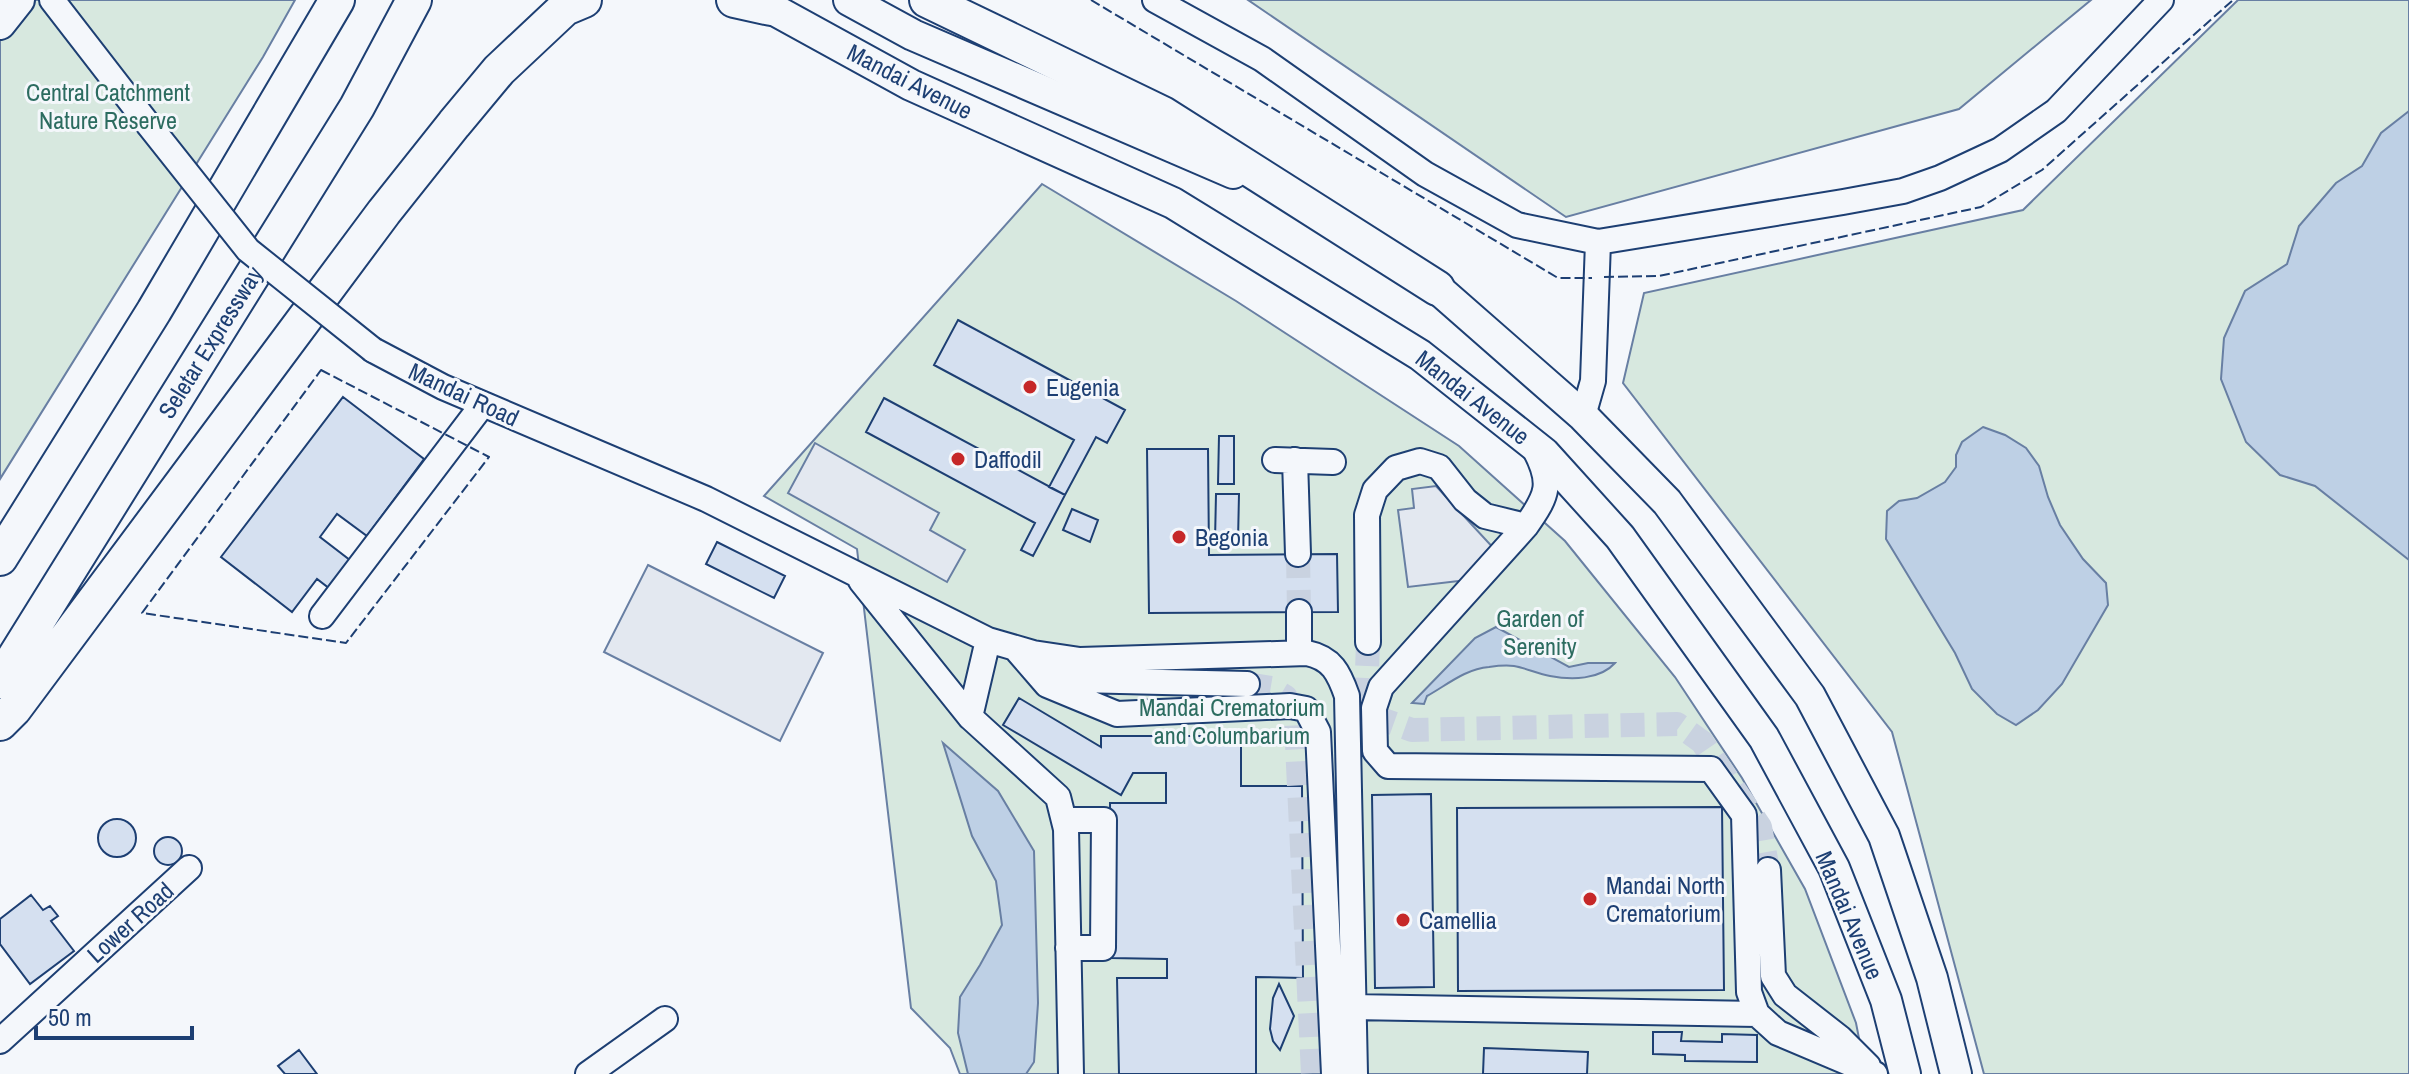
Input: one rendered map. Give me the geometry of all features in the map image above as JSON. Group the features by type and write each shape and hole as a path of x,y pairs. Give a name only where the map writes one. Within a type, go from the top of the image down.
{"highway":[{"path":"0,558 154,311 337,0"},
{"name":"Seletar Expressway","path":"0,681 357,107 414,0"},
{"path":"0,723 14,709 384,212 454,124 499,70 565,8 584,0"},
{"path":"734,0 766,4"},
{"path":"927,0 1163,114 1437,288"}],"main road":[{"path":"0,24 19,0"},
{"name":"Mandai Avenue","path":"849,0 913,35 1222,167 1437,288 1583,416 1667,502 1810,696 1884,836 1932,978 1956,1074"},
{"name":"Mandai Avenue","path":"766,4 911,85 1173,203 1420,355 1544,453 1620,537 1764,738 1834,868 1886,1000 1905,1074"}],"street":[{"name":"Mandai Road","path":"52,0 248,250 373,350 443,387 706,499 855,572 938,617 1022,656"},
{"path":"1155,0 1262,59 1425,174 1517,225 1598,242 1903,191 1940,178 2000,150 2056,111 2161,0"},
{"path":"1583,416 1593,381 1598,242"},
{"path":"322,616 483,404"},
{"path":"1531,443 1544,467 1545,496 1526,526 1381,687 1374,708 1375,751 1388,766 1711,769 1744,815 1749,992 1757,1014 1778,1033 1875,1074"},
{"path":"1298,554 1285,460 1333,462"},
{"path":"1368,642 1367,515 1375,490 1396,468 1420,461 1439,467 1465,500 1485,516 1526,526"},
{"path":"855,572 970,717 1058,797 1066,829 1067,1067"},
{"path":"1299,612 1299,653"},
{"path":"970,717 988,640"},
{"path":"1022,656 1033,653 1080,660 1299,653 1321,656 1337,672 1347,696 1351,1069"},
{"path":"1022,656 1078,680 1247,684"},
{"path":"1022,656 1047,685 1117,714 1290,706 1306,709 1318,732 1334,1074"},
{"path":"1064,820 1104,820 1103,948 1068,948"},
{"name":"Lower Road","path":"0,1041 189,868"},
{"path":"1768,870 1773,976 1785,995 1840,1038 1875,1074"},
{"path":"1352,1007 1757,1014"},
{"path":"588,1074 665,1019"}],"green space":[{"name":"Central Catchment Nature Reserve","path":"0,0 295,0 263,57 0,479"},
{"path":"1248,0 2091,0 1959,109 1566,217"},
{"path":"2238,0 2409,0 2409,1074 1984,1074 1892,732 1623,383 1644,293 2023,210"},
{"name":"Mandai Crematorium and Columbarium","path":"1042,184 1236,301 1459,446 1565,541 1675,677 1742,778 1805,889 1856,1023 1866,1074 960,1074 950,1048 911,1008 857,549 764,496"}],"shaded area":[{"path":"815,443 939,513 930,530 965,550 947,582 788,493"},
{"path":"1436,486 1498,553 1467,580 1408,587 1398,510 1414,508 1412,489"},
{"path":"648,565 823,653 780,741 604,652"}],"water":[{"path":"2409,111 2409,560 2315,486 2280,475 2246,442 2221,379 2224,338 2245,291 2287,264 2299,226 2336,183 2362,166 2381,133"},
{"path":"1983,427 2005,435 2026,448 2039,466 2060,525 2083,559 2106,583 2108,605 2062,684 2038,710 2016,725 1997,714 1972,689 1955,653 1886,539 1887,511 1899,501 1917,498 1945,482 1956,467 1956,455 1962,442"},
{"path":"1496,627 1569,667 1615,663 1601,673 1576,678 1550,676 1514,666 1480,668 1427,696 1424,704 1412,703 1475,638"},
{"path":"943,743 998,791 1034,851 1038,1003 1034,1062 1026,1074 968,1074 958,1033 960,997 1002,925 996,881 972,836"}],"building":[{"name":"Eugenia","path":"958,320 1125,410 1107,443 1096,437 1065,495 1049,487 1074,440 934,365"},
{"path":"343,397 424,459 367,536 337,514 320,537 355,564 334,592 317,579 292,612 221,557"},
{"name":"Daffodil","path":"884,398 1065,495 1033,556 1021,550 1035,523 866,432"},
{"path":"1219,436 1234,436 1234,484 1218,484"},
{"name":"Begonia","path":"1147,449 1208,449 1209,555 1337,554 1338,612 1149,613"},
{"path":"1216,494 1239,494 1238,541 1215,541"},
{"path":"1072,509 1098,520 1090,542 1063,530"},
{"path":"717,542 785,576 774,598 706,564"},
{"path":"1019,698 1101,747 1101,736 1241,736 1241,786 1302,786 1303,978 1256,977 1256,1074 1119,1074 1117,978 1167,978 1167,959 1111,958 1110,803 1166,803 1166,773 1133,773 1121,795 1003,725"},
{"name":"Camellia","path":"1431,794 1434,987 1375,988 1372,795"},
{"name":"Mandai North Crematorium","path":"1722,807 1724,990 1458,991 1457,808"},
{"path":"117,819 130,825 136,838 130,851 117,857 104,851 98,838 104,825"},
{"path":"168,837 178,841 182,851 178,861 168,865 158,861 154,851 158,841"},
{"path":"31,895 43,910 50,906 58,916 51,921 74,951 30,984 0,944 0,919"},
{"path":"1279,984 1294,1016 1280,1050 1273,1041 1270,1029 1273,998"},
{"path":"1653,1032 1682,1032 1681,1041 1722,1042 1722,1034 1757,1035 1757,1062 1685,1061 1685,1055 1653,1054"},
{"path":"1484,1048 1588,1052 1587,1074 1483,1074"},
{"path":"299,1050 317,1074 285,1074 278,1066"}],"tunnel":[{"path":"1298,554 1299,612"},
{"path":"1368,642 1366,701 1381,719 1412,730 1677,724 1702,742 1760,827 1768,870"},
{"path":"1247,684 1271,688 1286,697 1296,724 1313,1074"}],"fence":[{"path":"1091,0 1558,278 1592,278"},
{"path":"1604,277 1659,276 1981,207 2042,170 2233,0"},
{"path":"321,370 489,457 346,643 142,613 321,370"}],"place":[{"name":"Eugenia","path":"1030,387"},
{"name":"Daffodil","path":"958,459"},
{"name":"Begonia","path":"1179,537"},
{"name":"Mandai North Crematorium","path":"1590,899"},
{"name":"Camellia","path":"1403,920"}],"park label":[{"name":"Garden of Serenity","path":"1540,632"}]}
